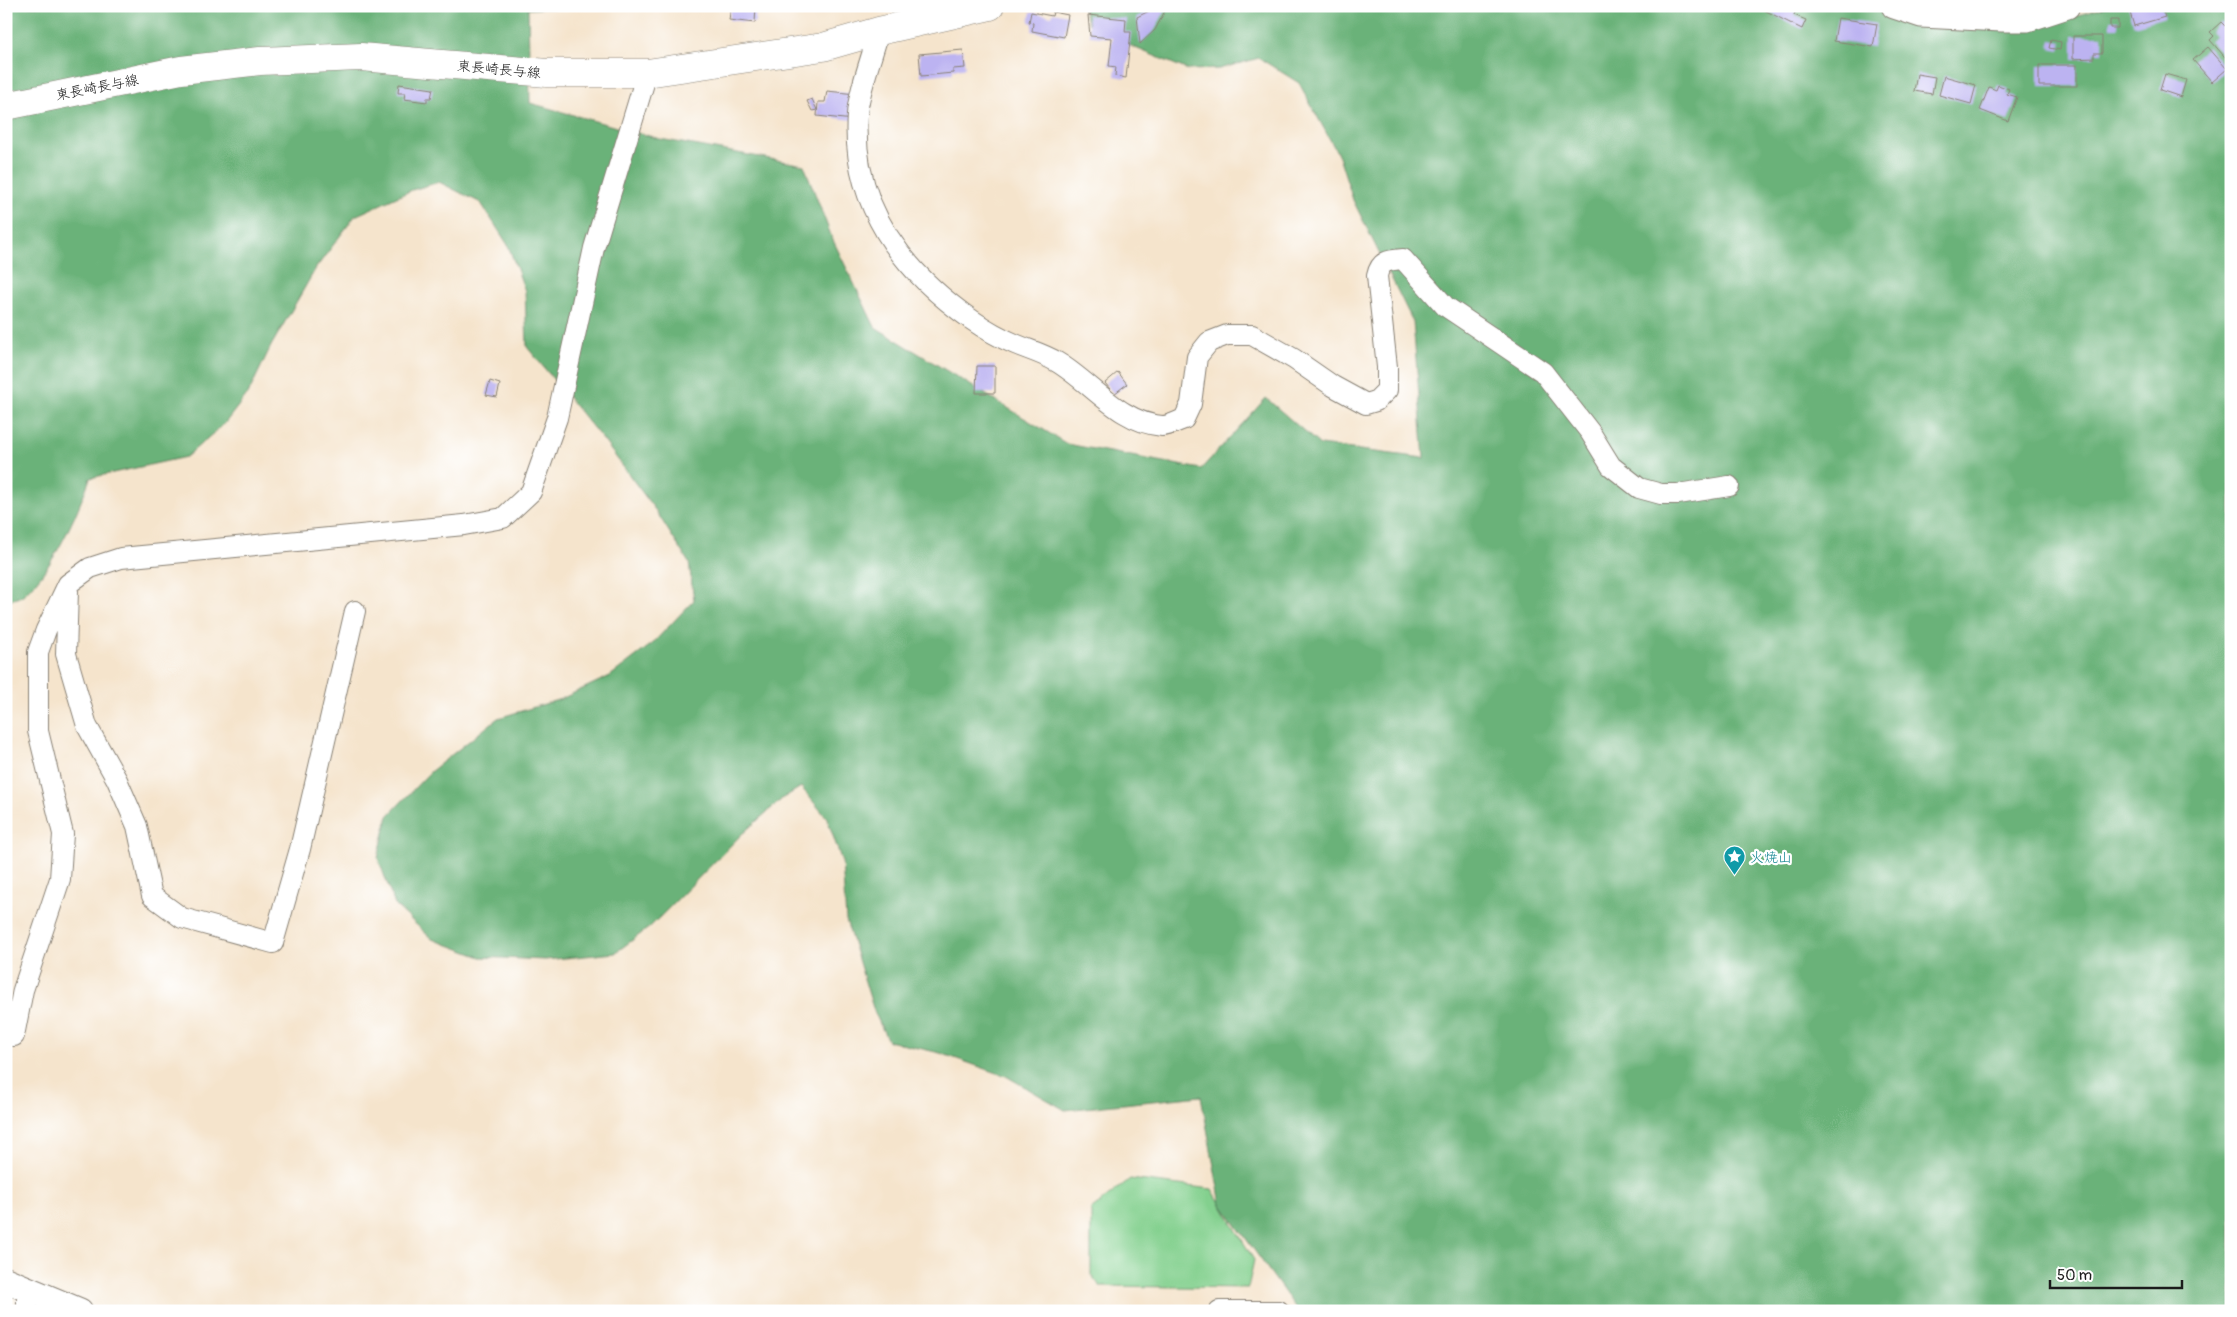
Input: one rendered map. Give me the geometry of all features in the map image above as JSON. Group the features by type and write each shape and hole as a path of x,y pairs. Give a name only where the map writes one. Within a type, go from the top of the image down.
{"main road":[{"name":"東長崎長与線","path":"6,106 181,70 260,61 361,56 548,73 647,73 823,47 879,31 990,6"}],"street":[{"path":"1894,6 1921,15 2002,19 2027,19 2067,6"},
{"path":"879,31 857,114 857,157 869,204 882,228 926,284 972,320 1012,343 1056,361 1111,404 1134,418 1164,426 1184,420 1191,404 1197,358 1209,342 1227,334 1252,336 1294,359 1333,386 1366,404 1376,401 1387,390 1387,368 1377,276 1379,266 1387,260 1403,259 1445,306 1543,372 1590,432 1611,466 1639,488 1661,494 1678,494 1729,486"},
{"path":"6,1035 14,1036 23,990 60,878 63,834 38,731 36,680 38,652 46,630 68,584 90,568 121,558 464,526 503,518 531,492 557,418 594,248 647,73"},
{"path":"68,584 66,654 87,726 117,780 137,826 152,896 182,918 273,943 300,849 355,611"},
{"path":"20,1292 80,1311"},
{"path":"1219,1311 1279,1311"}],"green space":[{"path":"6,6 614,6 528,9 530,103 660,139 804,165 832,238 875,327 1067,444 1201,469 1266,398 1320,445 1424,458 1413,322 1353,200 1339,156 1299,83 1259,58 1219,69 1188,70 1126,44 1090,26 1082,6 1893,6 2035,27 2110,6 2231,6 2231,1311 1298,1311 1221,1204 1201,1096 1065,1110 1006,1076 940,1053 888,1041 874,1011 846,920 842,862 827,818 801,787 783,798 742,834 650,927 615,953 545,960 481,957 432,939 395,905 378,858 388,816 430,772 498,718 561,699 610,676 652,644 694,600 689,563 656,511 604,441 527,347 525,291 508,245 481,203 439,182 412,190 355,216 316,268 271,346 249,392 225,423 186,457 90,478 71,524 45,570 22,595 6,601"},
{"path":"1130,1179 1212,1189 1254,1260 1248,1288 1100,1286 1091,1275 1091,1210"}],"building":[{"path":"731,6 756,6 755,23 729,20"},
{"path":"1159,6 1167,7 1155,30 1140,44 1137,17"},
{"path":"1756,6 1798,6 1794,15 1806,20 1802,29"},
{"path":"2128,6 2161,6 2165,17 2134,26"},
{"path":"1031,12 1052,16 1053,12 1068,15 1064,37 1032,31 1033,23 1029,22"},
{"path":"1088,15 1126,19 1125,32 1131,32 1126,78 1115,76 1116,67 1109,66 1112,38 1090,36"},
{"path":"1838,18 1877,24 1873,47 1834,41"},
{"path":"2110,20 2118,20 2118,28 2110,28"},
{"path":"2231,21 2231,64 2210,40 2214,36 2210,32 2221,22 2225,26"},
{"path":"2073,36 2102,36 2102,53 2094,53 2094,58 2073,59"},
{"path":"2051,40 2061,42 2060,50 2049,48"},
{"path":"2208,47 2227,69 2212,82 2193,60"},
{"path":"963,50 965,68 953,69 953,73 921,76 919,54"},
{"path":"2039,65 2077,65 2077,86 2039,86"},
{"path":"1917,74 1935,77 1932,94 1914,91"},
{"path":"2165,74 2186,80 2181,97 2160,90"},
{"path":"1944,76 1976,85 1971,104 1939,95"},
{"path":"399,84 433,89 431,98 427,98 427,102 404,99 405,93 398,93"},
{"path":"1998,85 2009,89 2007,94 2017,97 2008,121 1980,110 1989,87 1996,90"},
{"path":"827,91 856,94 853,120 817,116 818,102 825,102"},
{"path":"812,99 817,110 812,111 807,101"},
{"path":"977,366 995,366 995,393 976,393"},
{"path":"1118,372 1127,384 1114,394 1105,383"},
{"path":"490,381 500,384 497,397 486,395"}],"place":[{"name":"火焼山","path":"1734,876"}]}
